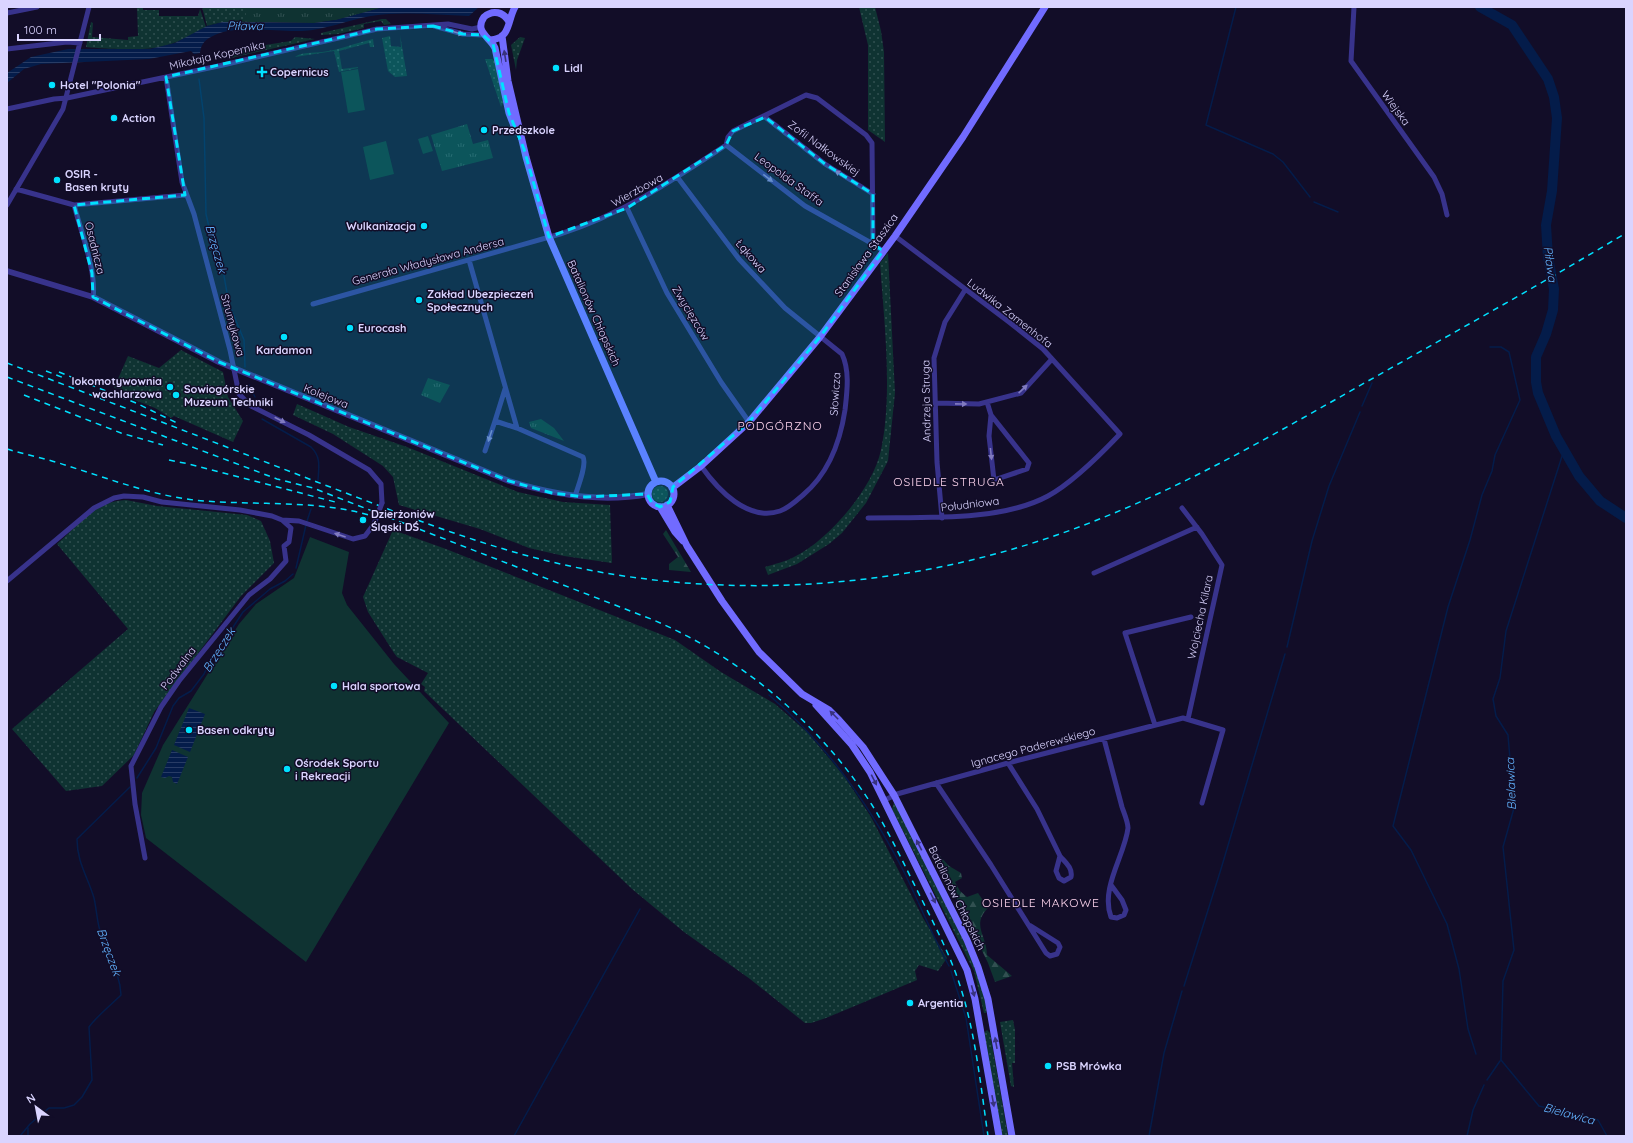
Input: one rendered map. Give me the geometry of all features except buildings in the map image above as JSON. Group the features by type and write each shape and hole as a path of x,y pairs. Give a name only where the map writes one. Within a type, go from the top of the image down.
{"main road":[{"path":"496,13 502,7"},
{"path":"509,22 503,14 496,13 486,15 481,27 483,35 490,40 496,40 502,36 508,30 514,7"},
{"name":"Stanisława Staszica","path":"672,488 701,466 750,422 820,337 895,236 963,137 1046,7"},
{"name":"Batalionów Chłopskich","path":"502,36 508,81 524,149 549,237 656,482"},
{"name":"Batalionów Chłopskich","path":"490,40 495,48 509,113 524,149"},
{"path":"656,482 663,482 672,488 673,495 664,506 652,503 648,494 650,487 656,482"},
{"name":"Batalionów Chłopskich","path":"664,506 675,532 687,546 728,610 759,652 787,681 814,703 857,751 885,800 968,970 975,999 999,1136"},
{"name":"Batalionów Chłopskich","path":"814,703 829,710 860,744 894,795 967,940 978,967 988,999 1012,1136"}],"street":[{"path":"7,13 37,7"},
{"path":"7,205 59,118 67,98 73,68 89,7"},
{"name":"Wiejska","path":"1354,7 1351,61 1434,177 1442,194 1447,214"},
{"name":"Mikołaja Kopernika","path":"7,110 54,99 67,98 166,77 377,29 448,24 472,29 481,27"},
{"name":"Mikołaja Kopernika","path":"433,26 463,34 483,35"},
{"path":"7,48 67,42 80,44"},
{"name":"Strumykowa","path":"166,77 185,195 194,214 241,398 252,406 315,438 369,470 381,484 382,503 374,524 365,536 354,539 299,521 282,520"},
{"path":"726,145 728,137 733,131 806,95 821,101 866,135 872,142 873,244"},
{"name":"Zofii Nałkowskiej","path":"765,116 825,164 873,194"},
{"name":"Wierzbowa","path":"549,237 597,222 627,208 678,178 726,145"},
{"name":"Leopolda Staffa","path":"726,145 804,206 883,251"},
{"name":"Łąkowa","path":"678,178 739,259 785,308 820,337"},
{"path":"16,190 74,205 185,195"},
{"name":"Osadnicza","path":"74,205 92,273 94,288 93,297"},
{"name":"Zwycięzców","path":"627,208 667,294 721,382 750,422"},
{"name":"Ludwika Zamenhofa","path":"895,236 1009,322 1052,359 1120,434"},
{"name":"Generała Władysława Andersa","path":"313,304 549,237"},
{"path":"470,260 517,428"},
{"name":"Kolejowa","path":"7,271 73,289 93,297 186,346 234,369 509,481 552,493 575,496 617,497 648,494"},
{"name":"Andrzeja Struga","path":"942,518 937,462 934,358 945,322 965,290"},
{"name":"Słowicza","path":"701,466 725,494 736,503 749,509 761,512 781,511 791,505 816,484 829,463 838,444 843,423 848,385 846,361 842,354 820,337"},
{"path":"936,403 979,404 1021,393 1052,359"},
{"path":"485,451 505,389"},
{"path":"987,402 991,415 1029,463 1027,469 994,480 989,436 991,415"},
{"path":"495,421 517,428 583,457 585,460 584,467 575,496"},
{"name":"Południowa","path":"868,518 942,518 995,513 1038,501 1050,495 1070,479 1120,434"},
{"path":"7,581 94,508 104,501 114,498 124,496 143,497 162,502 240,510 282,520"},
{"name":"Wojciecha Kilara","path":"1182,508 1197,527 1222,565 1188,719"},
{"name":"Podwalna","path":"145,858 135,804 131,766 161,707 179,681 248,595 270,579 286,561 284,546 289,542 292,531 282,520"},
{"path":"1094,573 1197,527"},
{"path":"1155,725 1125,633 1191,617"},
{"name":"Ignacego Paderewskiego","path":"885,800 894,795 1008,763 1182,718 1188,719"},
{"path":"1188,719 1223,730 1202,803"},
{"path":"1104,739 1128,827 1111,885 1108,908 1111,917 1117,918 1124,915 1126,910 1122,900 1111,885"},
{"path":"1008,763 1037,809 1060,856"},
{"path":"936,783 1031,926 1046,953 1050,956 1057,954 1060,947 1058,943 1031,926"}],"highlighted area":[{"path":"433,26 463,34 483,35 493,44 509,113 524,149 549,237 627,208 726,145 733,131 765,117 825,164 873,194 873,244 883,251 820,337 749,422 673,487 670,502 660,507 652,503 647,494 585,497 552,493 509,481 219,362 93,297 92,273 74,205 185,195 166,77 377,29"}],"green space":[{"path":"137,7 143,7 143,10 159,10 159,16 198,16 200,9 206,27 178,41 160,47 113,49 86,47 91,22 93,23 92,37 128,40 128,37 138,36"},
{"path":"202,7 384,7 336,20 223,22 207,26"},
{"path":"245,7 384,7 336,20 314,23 247,22"},
{"path":"859,7 875,7 881,31 884,52 885,142 868,130 868,45"},
{"path":"386,19 391,24 384,25 381,21 364,24 364,28 338,34 321,35 321,33"},
{"path":"400,35 407,76 395,77 388,71 382,38 390,36 391,46 401,47"},
{"path":"295,37 315,39 231,58 226,57 245,48 291,41"},
{"path":"520,37 525,38 517,60 516,70 511,45"},
{"path":"373,39 374,47 370,47 369,43 339,51 342,69 358,68 339,72 334,51 295,57 304,53 335,50"},
{"path":"485,59 492,59 495,61 503,103 501,107"},
{"path":"358,69 365,110 348,113 341,72"},
{"path":"467,124 473,144 488,140 493,158 442,171 431,135"},
{"path":"428,136 433,151 423,154 418,139"},
{"path":"386,141 394,174 370,180 363,147"},
{"path":"888,253 895,393 888,461 866,503 842,533 829,544 797,564 768,575 765,567 791,559 807,549 835,526 859,496 876,465 881,450 885,428 887,381 880,263"},
{"name":"Sowiogórskie Muzeum Techniki","path":"181,350 223,372 228,397 243,421 233,442 174,416 171,418 155,408 120,394 121,389 114,388 128,356 159,368"},
{"path":"428,378 450,385 440,403 421,395"},
{"path":"297,404 349,427 407,447 518,492 563,502 610,505 612,563 564,556 529,548 480,529 399,505 393,477 383,466 333,434 293,415"},
{"path":"541,419 554,428 564,441 531,428 529,422"},
{"path":"657,486 663,486 668,491 666,500 663,502 657,502 652,497 652,491"},
{"path":"126,500 157,506 247,515 261,521 270,541 274,563 241,596 154,712 134,755 102,786 66,791 12,729 128,629 57,544 95,509 113,502"},
{"path":"393,530 446,549 675,640 721,672 775,704 807,732 844,776 871,817 923,918 947,958 938,971 919,965 915,971 917,980 826,1018 811,1023 805,1023 750,979 684,932 632,889 424,691 425,687 421,684 428,673 397,657 394,653 368,612 363,597"},
{"path":"666,530 691,572 669,570 669,564 678,557 663,534"},
{"name":"Ośrodek Sportu i Rekreacji","path":"310,537 349,552 342,593 347,605 394,664 449,723 306,962 146,838 141,815 142,793 163,745 239,624 256,604 294,578"},
{"path":"894,802 949,909 964,942 985,997 986,1013 984,1013 974,971 892,809"},
{"path":"935,854 939,855 949,866 961,873 962,878 955,882 960,891 967,897 978,893 988,908 983,914 980,925 987,955 1012,976 995,982 988,963"},
{"path":"1013,1020 1015,1030 1015,1063 1012,1063 1014,1087 1011,1086 1000,1022"},
{"path":"987,1030 990,1033 1008,1136 1001,1136 984,1033"}],"water":[{"path":"384,7 479,7 469,16 395,14 371,16 328,27 302,31 229,31 220,33 206,40 202,45 200,53 194,54 191,51 149,59 41,64 24,69 7,83 7,73 31,57 68,49 150,49 175,43 207,26 223,22 314,23 336,20"},
{"name":"Basen odkryty","path":"189,708 205,714 190,752 174,745"},
{"path":"172,750 188,757 177,784 173,782 172,777 161,777"}],"waterway":[{"path":"1236,7 1206,125 1273,154 1283,162 1310,197"},
{"name":"Piława","path":"1480,7 1512,25 1548,79 1554,97 1557,118 1552,191 1546,225 1548,257 1554,289 1553,310 1546,334 1536,357 1536,382 1538,393 1556,436 1579,476 1600,501 1626,518"},
{"name":"Brzęczek","path":"199,79 204,118 206,214 212,240 221,259 229,304 244,340 245,367"},
{"path":"1314,202 1338,212"},
{"path":"1476,1054 1468,1029 1459,969 1447,924 1411,850 1393,826 1448,607 1470,540 1482,495 1492,471 1495,455 1520,400 1509,352 1501,347 1490,347"},
{"path":"1362,406 1372,383"},
{"name":"Brzęczek","path":"249,385 255,397"},
{"path":"1287,647 1312,541 1329,486 1360,412"},
{"name":"Brzęczek","path":"262,419 311,447 318,458 318,480"},
{"name":"Bielawica","path":"1564,450 1506,631 1500,678 1493,699 1496,716 1508,735 1514,808 1503,847 1514,950 1503,981 1501,1060 1539,1106 1598,1120 1607,1136"},
{"name":"Brzęczek","path":"307,521 311,509"},
{"name":"Brzęczek","path":"296,568 306,525"},
{"name":"Brzęczek","path":"137,778 156,748 173,706 179,698 191,691 204,674 208,665 243,612 270,589 285,581 293,574"},
{"path":"1184,986 1221,869 1285,654"},
{"path":"769,695 810,734 845,776 861,799 876,822 903,870 949,966"},
{"name":"Brzęczek","path":"20,1136 30,1124 49,1108 64,1108 74,1105 82,1097 92,1080 89,1027 121,995 119,979 100,932 94,898 83,870 77,848 77,839 130,787"},
{"path":"514,1136 640,909"},
{"path":"951,971 966,1018 984,1136"},
{"path":"1149,1136 1164,1053 1182,991"},
{"path":"1487,1080 1500,1061"},
{"path":"1467,1136 1473,1110 1484,1085"},
{"name":"Brzęczek","path":"28,1128 28,1136"}],"railway":[{"path":"7,363 409,517 470,539 533,557 565,565 631,577 698,584 766,586 834,582 902,574 968,561 1034,543 1097,520 1167,490 1268,437 1498,308 1626,233"},
{"path":"46,371 64,378"},
{"path":"59,372 136,403 177,423"},
{"path":"7,377 277,479 313,488 651,619 684,635 747,673 803,720 828,747 851,775 872,805 891,838 937,930 958,979 967,1009 975,1045 988,1136"},
{"path":"24,395 121,433 163,445"},
{"path":"7,449 178,498 216,502 304,505 347,510 369,515"},
{"path":"169,460 339,503"}],"place":[{"name":"Lidl","path":"556,68"},
{"name":"Copernicus","path":"262,72"},
{"name":"Hotel \"Polonia\"","path":"52,85"},
{"name":"Action","path":"114,118"},
{"name":"Przedszkole","path":"484,130"},
{"name":"OSIR - Basen kryty","path":"57,180"},
{"name":"Wulkanizacja","path":"424,226"},
{"name":"Zakład Ubezpieczeń Społecznych","path":"419,300"},
{"name":"Eurocash","path":"350,328"},
{"name":"Kardamon","path":"284,337"},
{"name":"lokomotywownia wachlarzowa","path":"170,387"},
{"name":"Sowiogórskie Muzeum Techniki","path":"176,395"},
{"name":"Dzierżoniów Śląski DŚ","path":"363,520"},
{"name":"Hala sportowa","path":"334,686"},
{"name":"Basen odkryty","path":"189,730"},
{"name":"Ośrodek Sportu i Rekreacji","path":"287,769"},
{"name":"Argentia","path":"910,1003"},
{"name":"PSB Mrówka","path":"1048,1066"}],"district":[{"name":"PODGÓRZNO","path":"780,426"},
{"name":"OSIEDLE STRUGA","path":"949,482"},
{"name":"OSIEDLE MAKOWE","path":"1041,903"}]}
